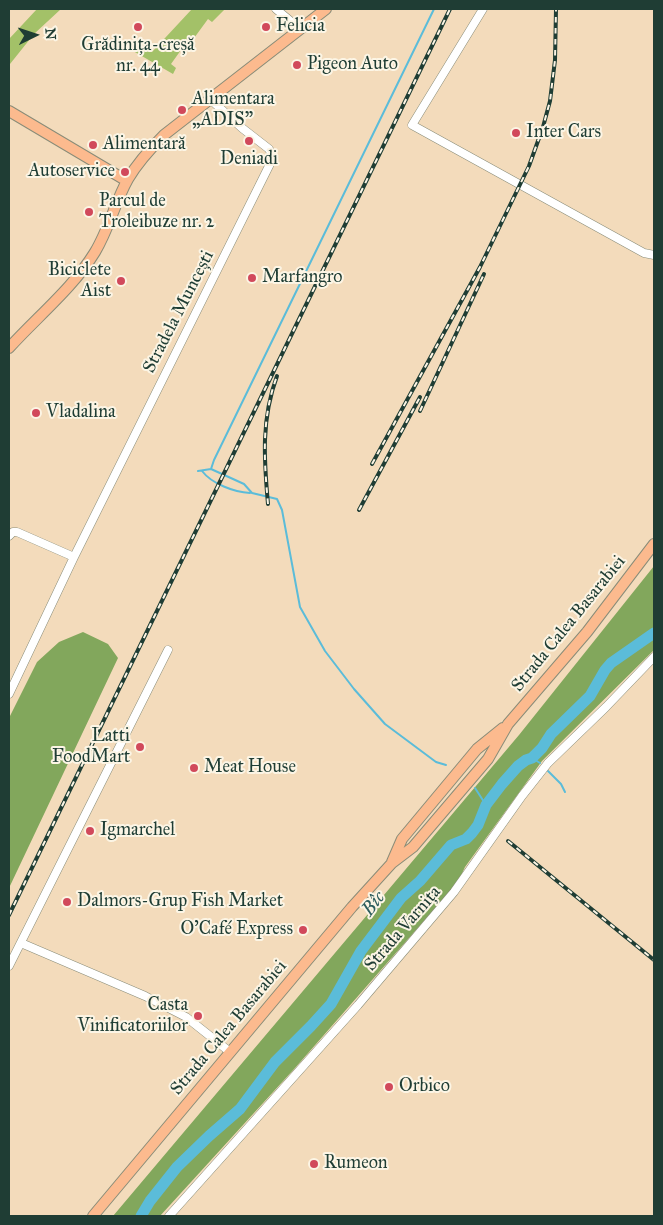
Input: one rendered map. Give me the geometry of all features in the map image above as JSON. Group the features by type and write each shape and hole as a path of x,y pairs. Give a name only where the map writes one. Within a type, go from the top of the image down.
{"main road":[{"path":"9,348 62,293 89,261 99,244 127,181 148,151 164,135 326,9"},
{"path":"9,111 127,181"},
{"name":"Strada Calea Basarabiei","path":"392,863 402,839 477,749 508,724 587,632 654,544"},
{"name":"Strada Calea Basarabiei","path":"93,1216 346,914 392,863 413,847 488,759 508,724"},
{"path":"477,749 484,753 488,759"},
{"path":"420,818 422,825 429,828"}],"street":[{"path":"276,9 300,29"},
{"path":"483,9 412,124 644,253 654,255"},
{"name":"Stradela Muncești","path":"74,558 272,156 269,149 210,99"},
{"path":"9,536 13,532 17,532 74,558 9,694"},
{"path":"9,966 168,650"},
{"name":"Strada Varnița","path":"169,1216 358,1005 454,892 548,762 606,707 654,657"},
{"path":"9,671 17,675"},
{"path":"21,943 145,996 186,1017 230,1052"}],"green space":[{"path":"37,9 61,9 34,34 10,64 9,39"},
{"path":"192,9 225,9 212,22 208,19 189,45 186,43 171,64 176,68 173,74 114,40 116,36 129,45 152,52"},
{"path":"654,566 654,650 542,761 465,867 458,882 295,1068 160,1216 113,1216 519,735"},
{"path":"83,632 108,644 118,658 9,888 9,718 37,662 59,642"}],"waterway":[{"path":"434,9 211,469 244,484 252,493 277,499 282,510 300,607 325,651 354,689 385,724 436,762 446,765"},
{"path":"198,471 211,469"},
{"path":"202,471 211,480 224,486 250,493"},
{"name":"Bîc","path":"141,1216 150,1201 177,1167 240,1109 275,1062 331,1004 361,951 401,898 420,881 451,845 466,839 472,833 478,825 486,805 502,784 518,766 532,758 542,748 551,734 590,696 611,663 654,633"},
{"path":"532,758 540,763"},
{"path":"548,771 561,784 565,792"},
{"path":"475,788 486,805"}],"railway":[{"path":"9,915 450,9"},
{"path":"372,464 480,267 529,166 550,101 555,60 556,9"},
{"path":"420,411 484,274"},
{"path":"268,504 265,471 266,424 268,408 277,376"},
{"path":"359,510 420,397"},
{"path":"508,841 654,960"}],"place":[{"name":"Grădinița-creșă nr. 44","path":"138,27"},
{"name":"Felicia","path":"266,27"},
{"name":"Pigeon Auto","path":"297,65"},
{"name":"Alimentara „ADIS”","path":"182,110"},
{"name":"Inter Cars","path":"516,133"},
{"name":"Deniadi","path":"249,141"},
{"name":"Alimentară","path":"93,145"},
{"name":"Autoservice","path":"125,172"},
{"name":"Parcul de Troleibuze nr. 2","path":"89,212"},
{"name":"Marfangro","path":"252,278"},
{"name":"Biciclete Aist","path":"121,281"},
{"name":"Vladalina","path":"36,413"},
{"name":"Latti FoodMart","path":"140,747"},
{"name":"Meat House","path":"194,768"},
{"name":"Igmarchel","path":"90,831"},
{"name":"Dalmors-Grup Fish Market","path":"67,902"},
{"name":"O’Café Express","path":"303,930"},
{"name":"Casta Vinificatoriilor","path":"198,1016"},
{"name":"Orbico","path":"389,1087"},
{"name":"Rumeon","path":"314,1164"}]}
